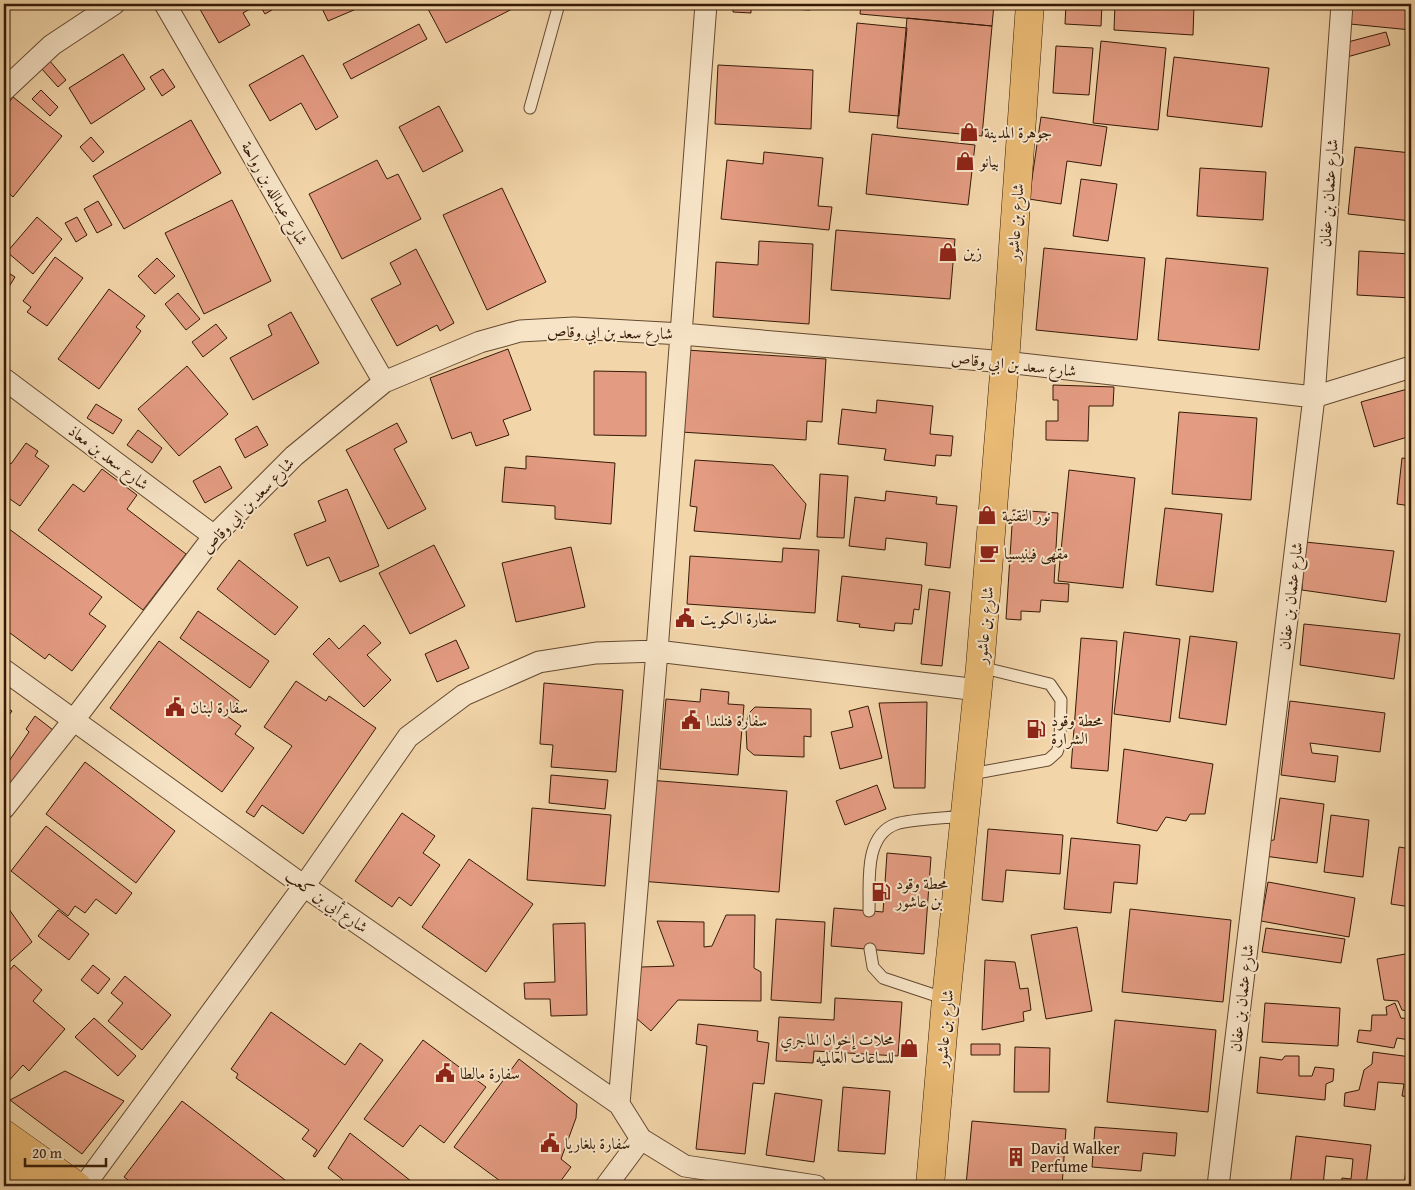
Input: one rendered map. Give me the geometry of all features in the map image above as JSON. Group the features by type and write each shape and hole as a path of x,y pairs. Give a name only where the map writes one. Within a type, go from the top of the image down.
{"main road":[{"name":"شارع بن عاشور","path":"930,1186 946,999 971,774 1005,362 1030,4"},
{"path":"4,1134 77,1186"},
{"path":"4,1164 35,1186"}],"street":[{"path":"4,90 52,45 114,4"},
{"name":"شارع عبدالله بن رواحة","path":"165,4 384,382"},
{"path":"619,1104 657,651 706,4"},
{"name":"شارع عثمان بن عفان","path":"1218,1186 1314,398 1342,4"},
{"name":"شارع سعد بن ابي وقاص","path":"4,808 214,536 294,456 384,382 480,342 520,331 574,328 682,334 1005,362 1314,398 1411,367"},
{"name":"شارع سعد بن معاذ","path":"4,379 214,536"},
{"path":"84,1186 304,886 408,737 464,695 540,662 596,653 657,651 979,678"},
{"name":"شارع أبي بن كعب","path":"4,670 304,886 619,1104 641,1139"},
{"path":"606,1186 641,1139 688,1176 816,1186"}],"lane":[{"path":"530,108 559,4"},
{"path":"971,774 1048,760 1057,752 1060,742 1061,700 1050,684 979,678"},
{"path":"869,911 870,859 877,839 895,824 966,815"},
{"path":"870,949 873,967 884,978 946,999"}],"building":[{"path":"197,4 259,4 243,13 250,25 219,43"},
{"path":"259,4 282,4 265,14"},
{"path":"320,4 368,4 328,21"},
{"path":"438,4 514,4 516,7 446,43 428,9"},
{"path":"733,4 810,4 810,10 751,7 751,13 733,12"},
{"path":"861,4 994,4 992,26 860,14"},
{"path":"1066,4 1102,4 1101,26 1065,24"},
{"path":"1115,4 1194,4 1193,35 1114,30"},
{"path":"1351,4 1411,4 1411,30 1350,24"},
{"path":"907,18 992,26 982,136 897,128"},
{"path":"857,23 907,28 899,116 849,112"},
{"path":"419,24 427,39 351,79 343,64"},
{"path":"1386,32 1390,45 1347,57 1344,43"},
{"path":"1101,41 1166,48 1158,130 1093,123"},
{"path":"1056,46 1093,48 1089,95 1053,93"},
{"path":"123,54 145,89 91,124 69,88"},
{"path":"303,55 338,117 316,130 301,103 270,121 249,85"},
{"path":"1174,57 1269,68 1262,127 1167,116"},
{"path":"49,60 66,80 58,87 41,68"},
{"path":"718,65 813,70 811,129 715,124"},
{"path":"163,69 175,87 162,96 150,77"},
{"path":"41,90 58,107 50,116 32,99"},
{"path":"13,97 62,136 13,197 4,189 4,109"},
{"path":"439,106 463,151 423,172 399,127"},
{"path":"1041,117 1107,127 1101,166 1067,161 1061,204 1029,199"},
{"path":"191,120 221,173 124,229 93,176"},
{"path":"872,134 975,145 968,205 866,194"},
{"path":"91,137 104,152 93,162 80,147"},
{"path":"1355,147 1411,153 1411,221 1348,214"},
{"path":"764,152 823,158 818,206 832,207 829,230 721,219 727,160 763,164"},
{"path":"377,160 387,179 398,174 421,219 342,259 309,194"},
{"path":"1200,168 1266,172 1263,220 1197,216"},
{"path":"1081,179 1117,184 1108,241 1073,236"},
{"path":"502,188 546,282 487,310 443,215"},
{"path":"232,200 271,281 204,314 165,233"},
{"path":"98,201 112,225 97,233 84,209"},
{"path":"37,217 62,239 33,274 7,252"},
{"path":"77,217 87,235 76,242 65,223"},
{"path":"836,230 955,239 950,299 831,290"},
{"path":"759,241 813,244 809,324 713,317 716,262 758,265"},
{"path":"1044,248 1145,258 1137,340 1036,330"},
{"path":"416,249 454,323 440,331 437,325 397,346 371,299 401,284 390,263"},
{"path":"1359,251 1411,254 1411,298 1357,295"},
{"path":"55,257 83,278 47,326 27,312 31,307 23,301"},
{"path":"157,258 175,276 155,294 138,276"},
{"path":"1166,258 1268,268 1259,350 1158,340"},
{"path":"4,270 15,277 4,295"},
{"path":"109,289 145,316 136,327 141,331 99,389 58,359"},
{"path":"178,293 200,319 186,330 165,304"},
{"path":"291,312 319,363 253,400 230,358 272,335 268,325"},
{"path":"216,324 227,338 203,357 192,342"},
{"path":"508,349 531,410 503,420 509,435 476,446 471,432 452,439 430,378"},
{"path":"686,350 826,359 822,422 807,421 806,440 681,432"},
{"path":"187,366 228,414 179,456 138,409"},
{"path":"594,371 646,372 646,436 594,435"},
{"path":"1053,385 1114,387 1113,406 1089,406 1088,441 1046,440 1046,421 1058,421 1058,400 1053,400"},
{"path":"1411,388 1411,436 1374,447 1361,402"},
{"path":"877,400 933,406 930,434 953,436 951,456 936,455 935,466 884,460 886,449 838,444 842,409 876,413"},
{"path":"96,404 122,420 113,434 87,418"},
{"path":"1179,412 1257,418 1251,500 1172,494"},
{"path":"397,423 407,442 394,449 426,509 388,529 346,450"},
{"path":"257,426 268,445 245,458 235,439"},
{"path":"138,430 162,448 152,463 127,445"},
{"path":"26,443 38,451 35,456 49,466 20,506 4,495 4,463 6,460 11,464"},
{"path":"526,456 615,463 611,524 555,519 555,506 502,502 505,467 526,469"},
{"path":"1402,458 1411,459 1411,506 1397,504"},
{"path":"695,460 773,465 806,504 800,539 694,531 697,507 690,506"},
{"path":"220,466 232,488 205,503 193,481"},
{"path":"102,469 137,495 127,509 186,554 143,610 38,530 73,484 84,492"},
{"path":"1069,470 1135,478 1123,588 1058,581"},
{"path":"820,474 848,476 844,538 817,537"},
{"path":"347,489 379,566 340,582 329,557 307,566 294,534 326,521 318,501"},
{"path":"886,491 937,497 936,504 957,506 950,568 925,565 927,543 886,538 885,550 849,546 855,497 885,501"},
{"path":"1165,508 1222,514 1213,592 1156,585"},
{"path":"1013,510 1058,513 1054,583 1069,584 1068,602 1041,600 1040,612 1021,611 1021,620 1006,619"},
{"path":"5,526 102,597 89,614 106,626 72,671 49,654 45,659 10,633 4,641 4,565 10,557 4,552"},
{"path":"1305,542 1394,551 1386,602 1302,590"},
{"path":"434,545 465,606 410,634 379,573"},
{"path":"571,547 585,607 516,622 502,563"},
{"path":"783,548 819,550 815,613 687,604 690,556 782,562"},
{"path":"239,560 298,607 275,635 217,589"},
{"path":"842,576 922,585 919,610 914,609 912,624 895,623 894,631 859,627 860,624 837,621"},
{"path":"929,589 950,592 942,666 921,664"},
{"path":"198,611 269,661 250,688 180,638"},
{"path":"1304,624 1400,634 1394,679 1300,665"},
{"path":"364,625 381,643 367,655 391,680 364,707 313,654 329,638 339,649"},
{"path":"1124,632 1180,639 1170,722 1114,714"},
{"path":"1190,636 1237,642 1226,725 1179,718"},
{"path":"1081,638 1117,641 1108,771 1071,768"},
{"path":"456,640 469,668 437,682 425,654"},
{"path":"159,641 239,701 227,716 241,726 235,734 254,748 222,792 110,708"},
{"path":"296,681 326,701 329,696 376,728 303,834 262,805 254,817 246,812 292,746 264,727"},
{"path":"544,683 623,690 616,772 551,767 553,745 540,744"},
{"path":"701,689 729,692 728,704 744,705 738,775 660,769 666,699 700,702"},
{"path":"1290,701 1385,713 1380,752 1310,743 1312,753 1338,756 1335,782 1281,775"},
{"path":"927,702 925,788 894,788 879,703"},
{"path":"4,706 12,711 4,722"},
{"path":"868,706 882,758 840,769 831,732 853,727 849,711"},
{"path":"755,707 811,709 811,737 804,736 804,757 754,755 747,749 746,728 748,714"},
{"path":"35,716 53,730 4,796 4,762 7,764 29,732 26,729"},
{"path":"1124,749 1213,764 1205,814 1190,814 1186,821 1166,817 1157,831 1117,823"},
{"path":"85,762 175,831 136,883 46,814"},
{"path":"551,775 608,780 605,809 549,803"},
{"path":"648,780 787,791 779,892 640,881"},
{"path":"877,785 886,809 845,825 836,801"},
{"path":"1280,798 1324,804 1317,863 1264,856 1266,841 1274,840"},
{"path":"532,808 611,815 605,886 527,880"},
{"path":"402,813 435,836 423,853 440,865 411,906 399,897 392,907 355,881"},
{"path":"1331,815 1369,820 1363,877 1324,872"},
{"path":"46,826 132,893 116,914 96,899 85,913 75,906 68,916 11,871"},
{"path":"988,829 1063,835 1060,874 1006,870 1003,902 982,900"},
{"path":"1071,838 1140,845 1137,884 1114,882 1111,913 1064,909"},
{"path":"1399,847 1411,849 1411,907 1391,904"},
{"path":"887,853 931,857 924,954 831,946 834,908 883,912"},
{"path":"469,859 533,904 486,972 422,927"},
{"path":"1268,882 1355,898 1349,937 1261,921"},
{"path":"4,902 32,942 4,967"},
{"path":"1130,909 1231,920 1223,1002 1122,992"},
{"path":"58,910 89,934 69,960 38,936"},
{"path":"726,915 755,915 754,968 761,972 761,1001 678,1000 651,1031 635,1017 641,967 674,966 657,921 704,922 704,947 712,946"},
{"path":"776,919 825,922 821,1003 771,1000"},
{"path":"585,923 587,1015 551,1016 550,999 525,999 524,983 555,982 553,924"},
{"path":"1077,927 1092,1011 1046,1019 1031,935"},
{"path":"1266,928 1345,939 1341,963 1262,952"},
{"path":"1411,953 1411,1012 1402,1010 1398,1001 1384,1000 1377,959"},
{"path":"985,960 1015,962 1020,989 1028,988 1031,1010 1023,1012 1024,1021 982,1030"},
{"path":"14,965 42,990 33,1001 65,1029 29,1071 23,1065 6,1084 4,1082 4,977"},
{"path":"93,965 110,979 98,994 81,980"},
{"path":"125,976 171,1015 142,1050 108,1021 123,1003 111,993"},
{"path":"835,998 902,1002 898,1056 814,1051 813,1063 776,1061 779,1017 834,1020"},
{"path":"1265,1003 1340,1008 1338,1046 1262,1042"},
{"path":"1395,1003 1401,1018 1411,1019 1410,1040 1397,1038 1394,1048 1357,1042 1359,1030 1371,1031 1372,1015 1387,1015 1386,1007"},
{"path":"271,1012 345,1065 360,1043 383,1060 315,1157 313,1156 317,1150 302,1139 309,1130 236,1078 238,1074 231,1069"},
{"path":"94,1018 136,1056 118,1076 75,1037"},
{"path":"1115,1020 1216,1030 1208,1112 1107,1102"},
{"path":"698,1024 758,1031 757,1041 769,1043 764,1084 753,1083 745,1154 696,1149 707,1046 696,1044"},
{"path":"423,1040 486,1087 444,1143 420,1125 403,1147 364,1119"},
{"path":"971,1044 1000,1044 1000,1055 971,1055"},
{"path":"1015,1047 1050,1048 1049,1092 1014,1092"},
{"path":"1373,1052 1411,1057 1411,1097 1402,1096 1404,1084 1378,1082 1375,1110 1344,1106 1345,1093 1359,1090 1364,1070 1372,1064"},
{"path":"1285,1056 1299,1056 1299,1076 1312,1076 1315,1067 1334,1069 1333,1081 1326,1084 1325,1100 1257,1093 1260,1057 1282,1060"},
{"path":"519,1059 577,1104 576,1118 561,1159 571,1167 557,1186 507,1186 454,1147"},
{"path":"65,1071 124,1101 82,1154 10,1100"},
{"path":"843,1087 890,1091 885,1154 838,1151"},
{"path":"775,1093 822,1100 814,1162 766,1155"},
{"path":"182,1101 289,1183 286,1186 136,1186 124,1177"},
{"name":"David Walker Perfume","path":"972,1121 1066,1129 1062,1186 966,1185"},
{"path":"1095,1127 1177,1133 1175,1156 1143,1153 1141,1171 1092,1167"},
{"path":"1411,1129 1411,1186 1404,1186"},
{"path":"350,1133 416,1185 347,1186 348,1184 328,1168"},
{"path":"1296,1136 1371,1145 1366,1186 1341,1186 1342,1178 1351,1179 1353,1159 1326,1156 1323,1186 1290,1186"}],"place":[{"name":"جوهرة المدينة","path":"969,132"},
{"name":"بيانو","path":"965,161"},
{"name":"زين","path":"948,252"},
{"name":"نور التقنية","path":"987,515"},
{"name":"مقهى فينيسيا","path":"989,553"},
{"name":"سفارة الكويت","path":"685,618"},
{"name":"سفارة لبنان","path":"175,707"},
{"name":"سفارة فنلندا","path":"691,720"},
{"name":"محطة وقود الشرارة","path":"1036,729"},
{"name":"محطة وقود بن عاشور","path":"881,892"},
{"name":"محلات إخوان الماجري للساعات العالميه","path":"909,1048"},
{"name":"سفارة مالطا","path":"445,1073"},
{"name":"سفارة بلغاريا","path":"550,1143"},
{"name":"David Walker Perfume","path":"1016,1157"}]}
